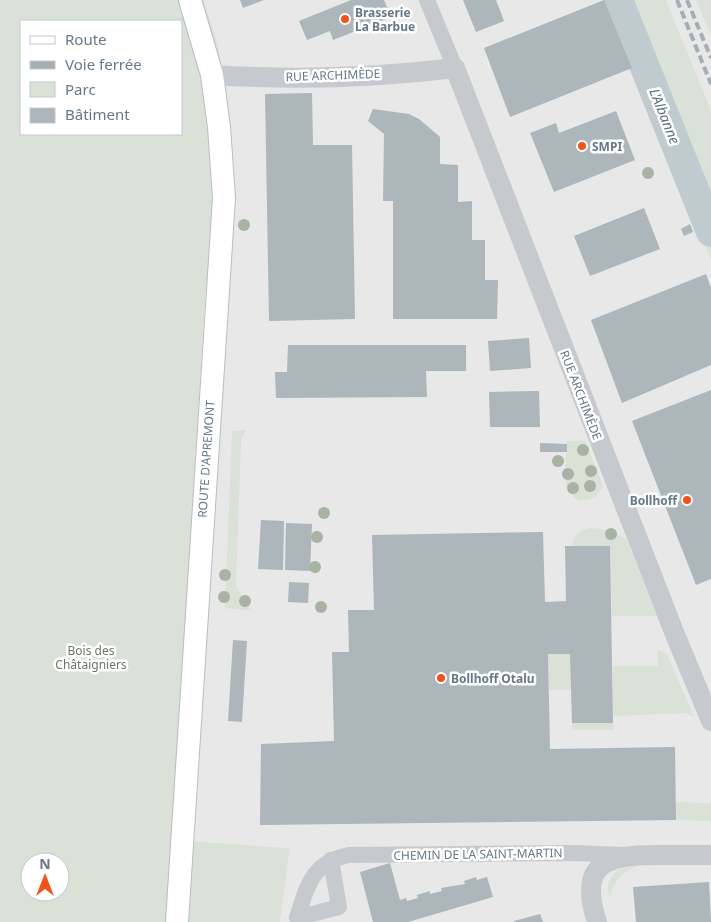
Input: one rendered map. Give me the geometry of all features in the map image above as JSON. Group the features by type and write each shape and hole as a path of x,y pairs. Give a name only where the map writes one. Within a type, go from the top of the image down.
{"main road":[{"name":"ROUTE D'APREMONT","path":"177,922 224,198 219,127 212,75 190,0"}],"street":[{"name":"RUE ARCHIMÈDE","path":"427,0 632,526 711,721"},
{"name":"RUE ARCHIMÈDE","path":"212,75 260,78 414,73 455,68"},
{"name":"CHEMIN DE LA SAINT-MARTIN","path":"331,860 349,855 575,853 711,855"},
{"name":"CHEMIN DE LA SAINT-MARTIN","path":"597,922 590,888 596,871 605,863 625,855"}],"shaded area":[{"path":"204,0 605,0 711,260 711,922 280,922 290,848 192,841 234,201 219,48"},
{"path":"666,0 696,0 711,36 711,110"}],"green space":[{"name":"Bois des Châtaigniers","path":"0,0 204,0 219,48 234,201 206,287 167,922 0,922"},
{"path":"605,0 666,0 711,110 711,260"},
{"path":"696,0 711,0 711,36"},
{"path":"246,430 241,440 236,586 252,611 225,608 232,431"},
{"path":"567,441 585,441 603,486 595,498 579,501 572,496 568,489 565,474"},
{"path":"591,528 610,531 627,541 657,616 612,616 610,546 572,546 578,534 583,530"},
{"path":"658,650 667,654 694,717 685,713 613,716 613,666 658,666"},
{"path":"548,654 570,654 571,690 549,690"},
{"path":"572,723 613,723 614,730 572,730"},
{"path":"676,802 711,803 711,821 676,820"},
{"path":"192,841 290,848 280,922 186,922 191,882"},
{"path":"641,864 617,880 609,897 608,883 617,870"}],"building":[{"path":"240,0 264,0 243,8"},
{"name":"Brasserie La Barbue","path":"351,0 384,0 391,17 333,40 330,31 307,40 299,21"},
{"path":"463,0 496,0 504,21 476,32"},
{"path":"604,0 632,68 510,117 484,48"},
{"path":"312,93 313,145 352,145 355,319 269,321 265,94"},
{"path":"373,109 409,114 419,119 440,137 440,164 458,165 458,202 472,201 472,240 485,240 485,280 498,280 497,319 393,319 393,201 383,201 384,134 368,121"},
{"name":"SMPI","path":"616,111 635,160 554,192 530,133 556,123 559,133"},
{"path":"644,208 660,249 590,276 574,236"},
{"path":"690,224 693,232 684,236 681,229"},
{"path":"706,274 711,288 711,365 622,403 591,320"},
{"path":"529,338 531,368 490,371 488,341"},
{"path":"288,345 466,345 466,371 426,371 427,397 276,398 275,372 287,372"},
{"name":"Bollhoff","path":"711,390 711,579 696,585 632,421"},
{"path":"539,391 540,427 490,427 489,392"},
{"path":"540,443 567,444 567,452 540,452"},
{"path":"261,520 284,521 283,570 258,569"},
{"path":"286,523 312,524 310,571 285,570"},
{"name":"Bollhoff Otalu","path":"543,532 545,602 566,601 565,546 610,546 613,723 572,723 570,654 548,654 550,749 675,747 676,820 260,825 261,744 334,741 332,652 349,652 348,610 374,610 372,535"},
{"path":"289,582 309,583 308,603 288,602"},
{"path":"233,640 247,641 242,722 228,721"},
{"path":"390,863 400,900 406,898 407,901 418,898 417,895 430,891 430,894 442,891 441,888 465,884 464,881 476,877 477,880 487,877 493,897 408,922 373,922 360,872"},
{"path":"709,882 711,922 636,922 633,887"},
{"path":"540,914 543,922 514,922 514,921"}],"waterway":[{"name":"L'Albanne","path":"618,0 711,232"}],"railway":[{"path":"677,0 711,84"},
{"path":"687,0 711,58"}],"place":[{"name":"Brasserie La Barbue","path":"345,19"},
{"name":"SMPI","path":"582,146"},
{"name":"Bollhoff","path":"687,500"},
{"name":"Bollhoff Otalu","path":"441,678"}]}
